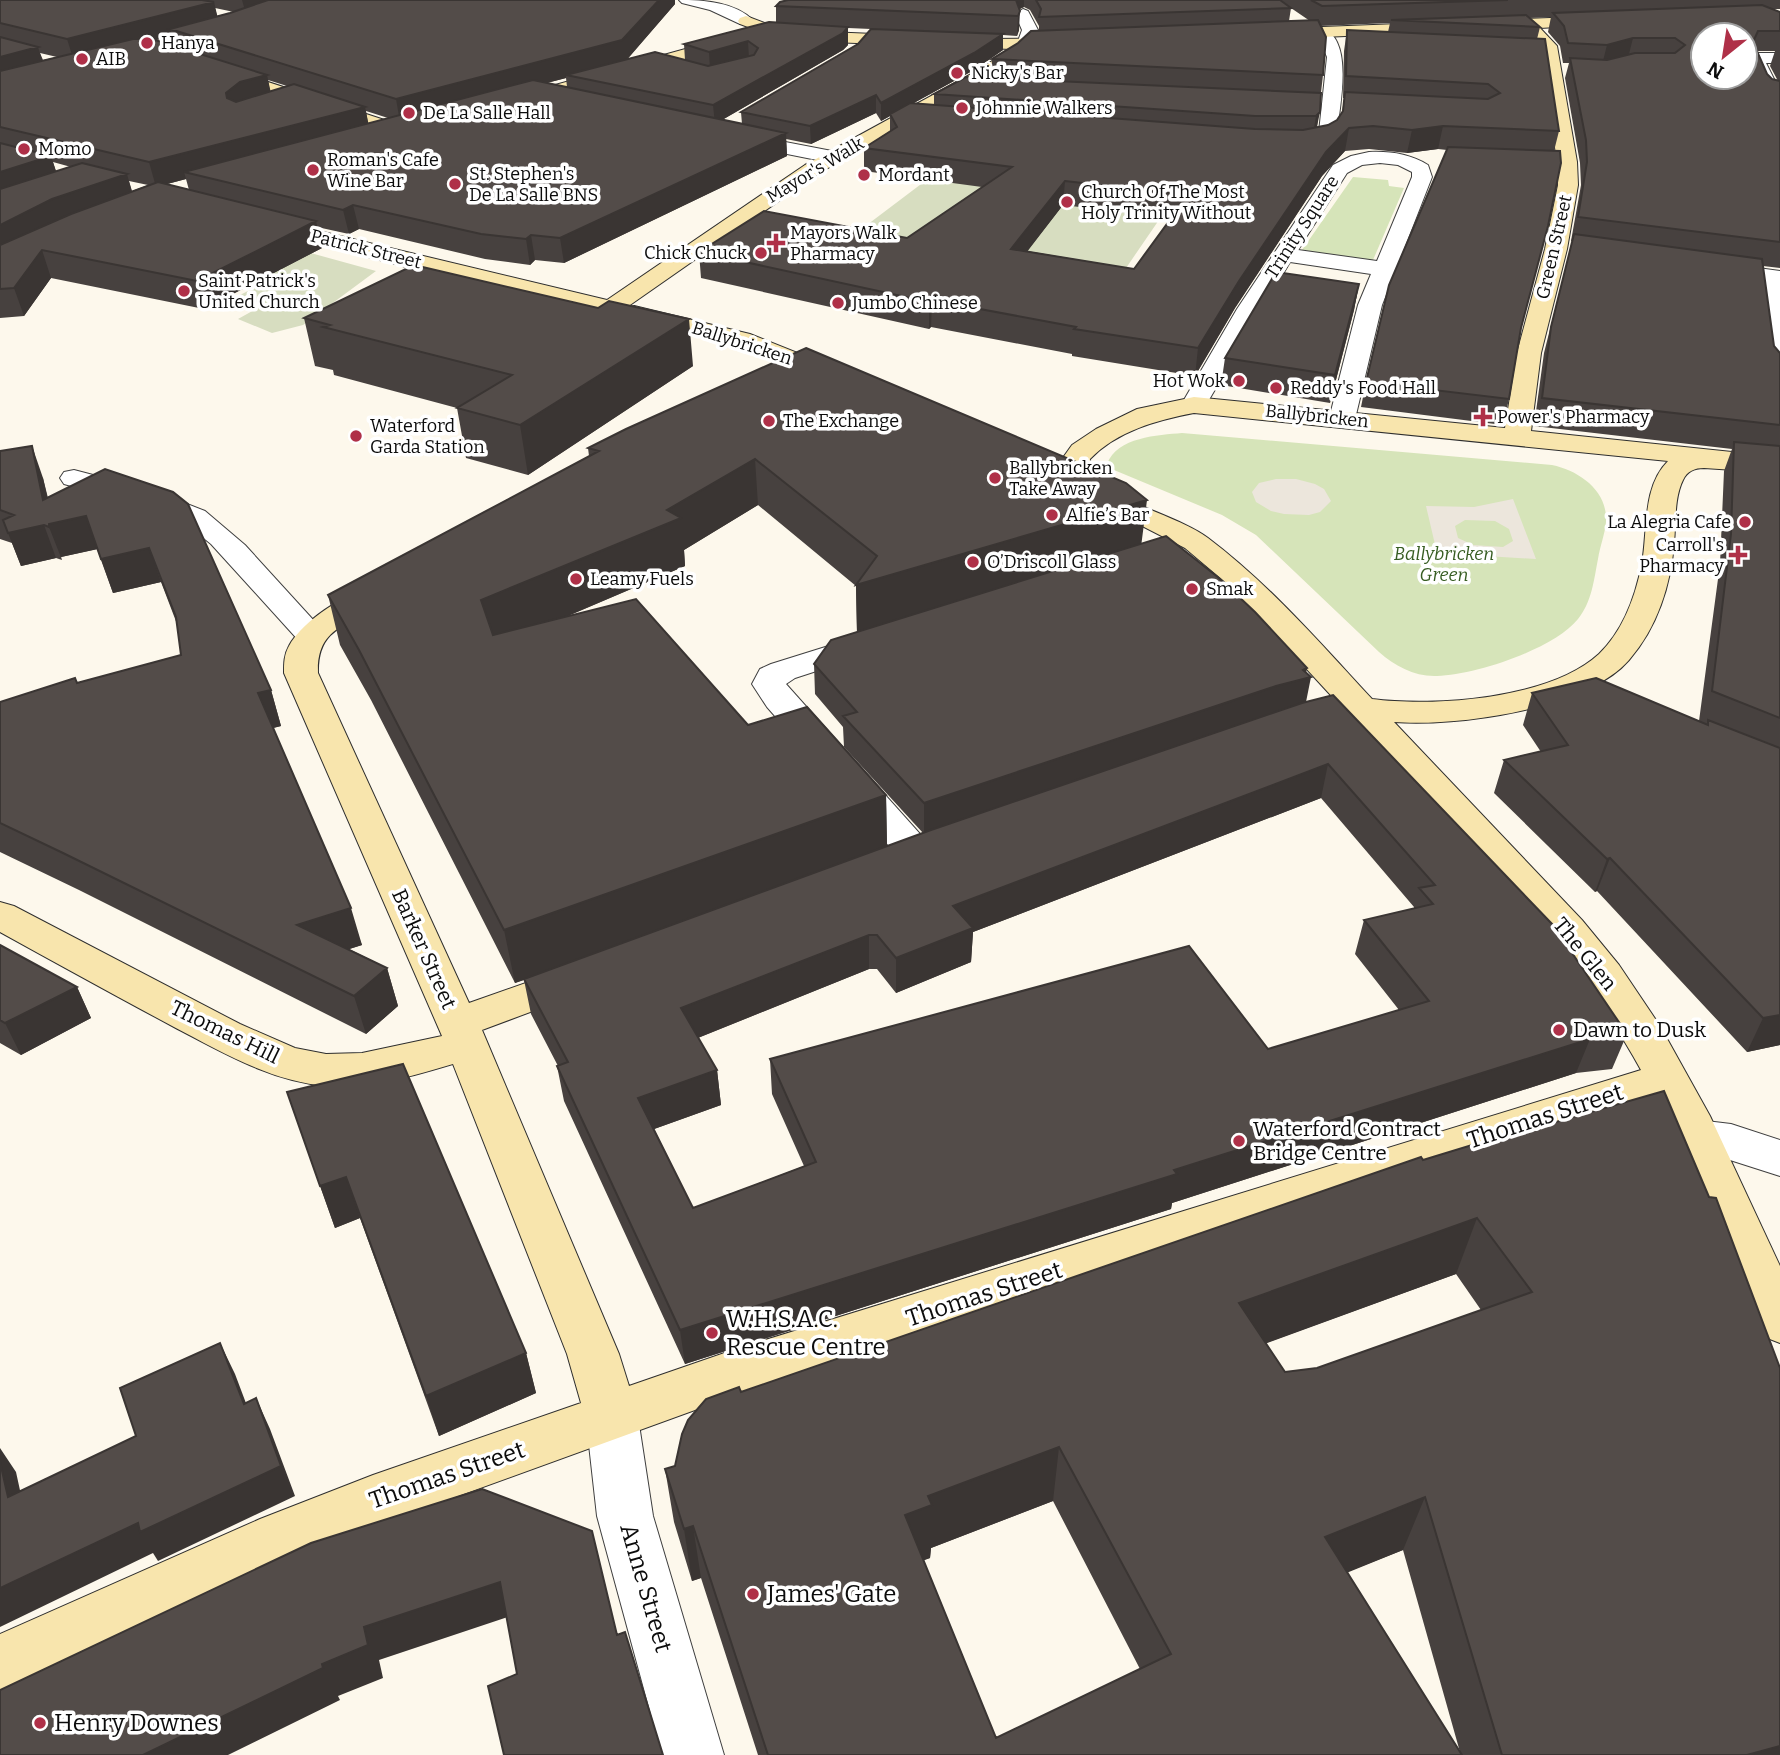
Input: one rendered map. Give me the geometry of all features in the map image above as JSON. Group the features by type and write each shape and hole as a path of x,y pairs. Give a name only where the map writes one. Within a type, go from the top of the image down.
{"street":[{"path":"687,0 715,7 747,21 771,22 798,36 1025,44 1090,43"},
{"path":"1023,14 1030,23 1031,31 1025,44"},
{"path":"1289,18 1320,36 1399,46"},
{"path":"1255,35 1320,36 1617,21"},
{"path":"498,106 657,61 771,22"},
{"name":"Green Street","path":"1517,438 1529,353 1566,200 1568,164 1545,40 1524,24"},
{"path":"1270,144 1300,145 1320,141 1328,134 1335,57 1320,36"},
{"path":"851,55 865,39"},
{"name":"Mayor's Walk","path":"611,307 743,214 832,158 1010,58 1025,44"},
{"path":"1768,54 1757,61 1772,94 1780,97"},
{"path":"657,61 684,69"},
{"path":"199,65 401,132"},
{"path":"961,87 995,89"},
{"path":"538,95 573,103"},
{"path":"265,109 303,98"},
{"path":"905,118 943,121"},
{"path":"739,120 716,134 832,158"},
{"path":"365,141 425,125"},
{"path":"1404,162 1438,158"},
{"name":"Trinity Square","path":"1194,405 1249,310 1346,164 1364,159 1404,162"},
{"path":"1342,419 1358,344 1384,269 1422,177 1423,171 1418,166 1404,162"},
{"path":"1542,163 1568,164"},
{"name":"Patrick Street","path":"247,219 414,262 611,307"},
{"path":"1556,249 1582,252"},
{"path":"1284,255 1384,269"},
{"path":"1693,266 1773,277 1780,373"},
{"name":"Ballybricken","path":"611,307 732,337 857,386"},
{"path":"778,382 809,366"},
{"name":"Ballybricken","path":"1098,494 1052,462 1146,415 1194,405 1517,438 1578,448 1620,463 1650,482 1664,501"},
{"name":"Ballybricken","path":"1094,442 1078,455 1075,471 1084,485 1195,542 1241,580 1341,711 1429,715 1485,709 1572,684 1610,661 1621,650 1638,622 1657,569 1667,483 1676,468 1698,460 1726,460"},
{"name":"Ballybricken","path":"1546,442 1675,452 1780,465"},
{"path":"74,478 135,495 198,519 209,527 289,616 311,635 405,580"},
{"path":"1157,554 1195,542"},
{"name":"Barker Street","path":"311,635 301,650 299,660 302,673 462,1034 593,1354 611,1418"},
{"path":"877,867 930,848 773,693 769,684 772,676 791,668 898,635"},
{"path":"1572,684 1608,701"},
{"name":"The Glen","path":"1441,792 1431,764 1437,746 1453,726 1485,709"},
{"name":"The Glen","path":"1341,711 1441,792 1579,944 1619,996 1668,1077 1780,1321"},
{"name":"Thomas Hill","path":"0,915 152,997 285,1062 328,1070 364,1069 411,1060 615,965"},
{"name":"Thomas Street","path":"0,1664 121,1607 373,1501 738,1371 1668,1077"},
{"path":"1698,1138 1741,1144 1780,1157"},
{"name":"Anne Street","path":"611,1418 625,1516 693,1755"}],"green space":[{"path":"1211,144 1111,290 847,240 945,166"},
{"path":"1353,177 1388,180 1389,186 1404,188 1373,260 1302,250"},
{"path":"307,252 376,271 303,325 272,333 238,319 265,304 236,297 254,288 257,284 252,281"},
{"name":"Ballybricken Green","path":"1182,433 1552,465 1573,472 1597,492 1605,511 1606,522 1592,590 1583,612 1567,630 1551,640 1533,650 1492,665 1437,676 1406,670 1379,652 1256,535 1222,515 1114,470 1107,464 1112,455 1129,443"}],"shaded area":[{"path":"1276,479 1296,479 1315,484 1324,489 1331,501 1320,512 1309,515 1271,511 1256,502 1252,492 1259,483"},
{"path":"1513,499 1536,559 1437,553 1426,506 1474,507","holes":["1465,520 1495,521 1509,529 1513,541 1503,547 1473,545 1458,538 1455,526"]}],"building":[{"path":"0,0 214,2 67,39 0,23"},
{"path":"268,0 659,0 622,40 396,99 170,29"},
{"path":"788,0 1016,0 1020,11 1018,16 776,6"},
{"path":"1036,0 1280,0 1291,8 1039,17 1041,9"},
{"path":"1311,0 1508,0 1322,6"},
{"path":"1762,5 1780,12 1780,31 1759,31 1759,21 1689,21 1689,91 1759,91 1759,56 1767,74 1780,81 1780,242 1578,217 1587,162 1586,140 1570,58 1607,60 1635,53 1675,53 1685,45 1675,38 1633,38 1607,45 1568,43 1564,26 1553,13"},
{"path":"1526,15 1540,27 1391,20"},
{"path":"1318,20 1326,37 1323,75 992,59 1018,43 1031,31"},
{"path":"769,22 848,27 843,33 713,105 566,75 655,52 708,66 754,55 758,48 748,41 709,52 684,44"},
{"path":"871,29 1003,34 974,53 881,103 876,95 810,126 741,112 858,44"},
{"path":"1347,30 1545,39 1559,131 1443,126 1412,130 1373,126 1349,128 1326,152 1239,281 1198,348 1074,329 1076,327 932,300 929,302 699,252 764,211 907,238 1012,167 864,148 897,127 890,114 910,103 1255,129 1303,130 1328,125 1337,120 1343,111 1345,92 1488,99 1500,93 1488,84 1346,76","holes":["1065,181 1188,195 1134,269 1011,249"]},
{"path":"0,37 38,47 0,57"},
{"path":"133,39 152,39 267,75 240,82 226,93 227,98 236,102 294,84 365,107 149,162 0,127 0,71"},
{"path":"966,77 1321,93 1320,112 1316,116 1255,116 934,94"},
{"path":"533,80 786,133 560,238 531,235 526,239 481,234 353,205 343,210 184,172"},
{"path":"0,143 51,156 0,172"},
{"path":"1448,147 1560,151 1561,163 1548,226 1521,328 1509,399 1366,382 1389,285"},
{"path":"82,163 127,174 52,199 0,225 0,189"},
{"path":"158,182 316,221 197,281 42,250 14,288 0,289 0,245 71,214"},
{"path":"1574,234 1762,259 1774,346 1780,353 1780,425 1542,398 1551,327"},
{"path":"414,265 598,308 609,301 689,319 520,425 457,408 512,375 323,327 330,325 304,318"},
{"path":"1276,272 1359,284 1335,375 1225,358"},
{"path":"806,348 1126,483 1147,500 856,585 877,556 755,459 667,510 681,518 481,600 493,635 636,599 748,725 807,707 886,795 504,930 328,595 599,451 588,448"},
{"path":"1734,442 1780,446 1780,718 1712,691 1731,534"},
{"path":"32,446 43,500 105,469 173,492 188,504 271,690 258,693 351,908 297,925 387,968 354,996 0,823 0,702 75,678 77,683 181,655 176,617 149,548 101,559 86,516 49,524 49,527 44,525 8,533 3,520 14,515 0,510 0,451"},
{"path":"1166,536 1219,578 1255,612 1307,668 1303,670 1311,677 1276,686 924,803 843,716 857,712 814,664 831,640"},
{"path":"1596,678 1708,725 1708,720 1780,748 1780,1015 1763,1018 1610,858 1607,859 1504,760 1568,745 1532,693"},
{"path":"1333,695 1553,925 1627,1034 1590,1039 1174,1170 1177,1174 680,1330 557,1066 568,1062 524,979 931,830 1302,703","holes":["1328,764 1435,885 1419,888 1433,904 1364,920 1429,1001 1268,1049 1189,946 770,1059 816,1162 693,1208 638,1098 717,1070 681,1008 869,935 877,935 896,958 973,928 953,906"]},
{"path":"0,945 77,987 5,1023 0,1020"},
{"path":"403,1064 526,1353 426,1396 346,1177 320,1186 287,1092"},
{"path":"1664,1091 1709,1197 1716,1198 1780,1368 1780,1746 1747,1755 1502,1755 1425,1497 1325,1537 1462,1755 768,1755 693,1526 684,1529 665,1469 675,1466 688,1420 706,1399 739,1387 741,1392 1421,1157 1423,1160 1554,1120 1556,1122","holes":["1477,1218 1532,1292 1317,1368 1285,1372 1239,1303","1059,1447 1171,1654 996,1738 905,1515 932,1505 928,1496"]},
{"path":"220,1343 244,1404 256,1398 281,1466 140,1532 138,1523 0,1588 0,1462 8,1497 136,1436 120,1388"},
{"path":"482,1489 592,1531 617,1635 625,1632 663,1755 504,1755 488,1686 517,1674 500,1582 364,1627 368,1645 322,1664 323,1668 143,1755 0,1755 0,1690 311,1543"}],"place":[{"name":"Hanya","path":"147,43"},
{"name":"AIB","path":"82,59"},
{"name":"Nicky's Bar","path":"957,73"},
{"name":"Johnnie Walkers","path":"962,108"},
{"name":"De La Salle Hall","path":"409,113"},
{"name":"Momo","path":"24,149"},
{"name":"Roman's Cafe Wine Bar","path":"313,170"},
{"name":"Mordant","path":"864,175"},
{"name":"St. Stephen's De La Salle BNS","path":"455,184"},
{"name":"Church Of The Most Holy Trinity Without","path":"1067,202"},
{"name":"Mayors Walk Pharmacy","path":"776,243"},
{"name":"Chick Chuck","path":"761,253"},
{"name":"Saint Patrick's United Church","path":"184,291"},
{"name":"Jumbo Chinese","path":"838,303"},
{"name":"Hot Wok","path":"1239,381"},
{"name":"Reddy's Food Hall","path":"1276,388"},
{"name":"Power's Pharmacy","path":"1483,417"},
{"name":"The Exchange","path":"769,421"},
{"name":"Waterford Garda Station","path":"356,436"},
{"name":"Ballybricken Take Away","path":"995,478"},
{"name":"Alfie’s Bar","path":"1052,515"},
{"name":"La Alegria Cafe","path":"1745,522"},
{"name":"Carroll's Pharmacy","path":"1738,555"},
{"name":"O’Driscoll Glass","path":"973,562"},
{"name":"Leamy Fuels","path":"576,579"},
{"name":"Smak","path":"1192,589"},
{"name":"Dawn to Dusk","path":"1559,1030"},
{"name":"Waterford Contract Bridge Centre","path":"1239,1141"},
{"name":"W.H.S.A.C. Rescue Centre","path":"712,1333"},
{"name":"James' Gate","path":"753,1594"},
{"name":"Henry Downes","path":"40,1723"}]}
